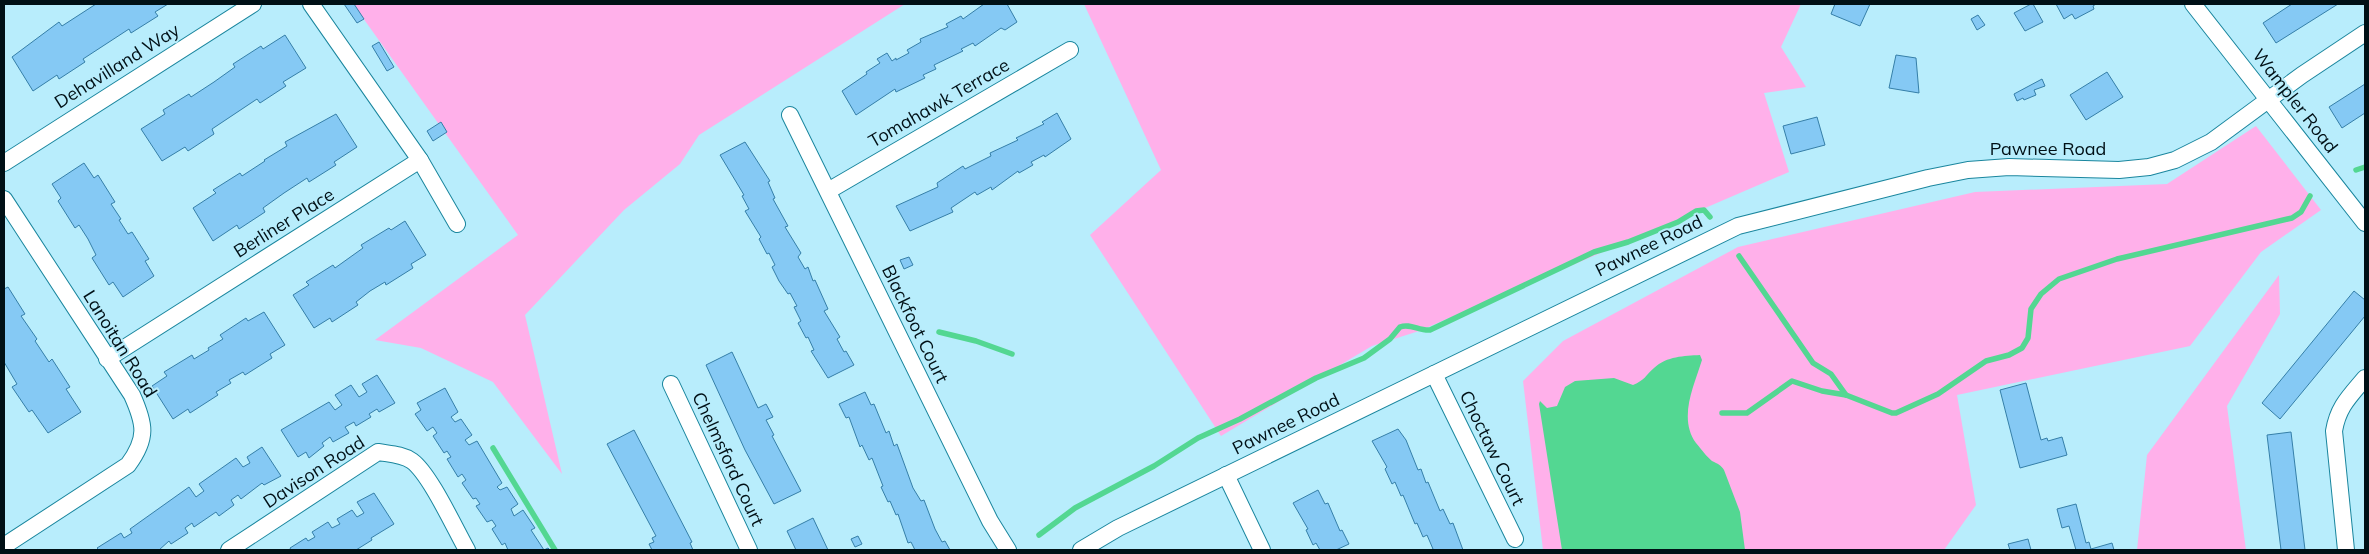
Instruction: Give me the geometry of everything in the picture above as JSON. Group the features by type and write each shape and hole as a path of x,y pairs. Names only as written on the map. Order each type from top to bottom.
{"street":[{"name":"Dehavilland Way","path":"4,163 253,4"},
{"path":"311,4 420,160 457,224"},
{"name":"Wampler Road","path":"2193,4 2365,223"},
{"name":"Pawnee Road","path":"1081,550 1118,528 1738,226 1900,185 1968,170 2009,167 2119,170 2162,164 2192,153 2211,142 2365,33"},
{"name":"Tomahawk Terrace","path":"828,191 1070,50"},
{"name":"Blackfoot Court","path":"790,114 990,521 1008,550"},
{"name":"Berliner Place","path":"107,359 420,160"},
{"name":"Lanoitan Road","path":"4,199 132,395 139,412 143,438 139,450 128,464 4,546"},
{"name":"Choctaw Court","path":"1434,374 1515,539"},
{"path":"2346,550 2334,432 2336,416 2342,404 2365,378"},
{"name":"Chelmsford Court","path":"671,384 749,550"},
{"name":"Davison Road","path":"229,550 378,452 398,455 412,462 427,479 467,550"},
{"path":"1226,476 1262,550"}],"shaded area":[{"path":"353,4 905,4 699,135 680,164 624,210 525,315 562,474 493,382 421,348 375,340 518,235"},
{"path":"1084,4 1801,4 1781,47 1806,87 1764,93 1789,172 1419,331 1372,346 1221,436 1090,235 1161,170"},
{"path":"2256,126 2321,210 2261,252 2190,346 1957,395 1976,505 1944,550 1543,550 1523,381 1563,341 1738,247 1975,192 2167,184"},
{"path":"2279,275 2280,314 2227,406 2246,550 2137,550 2147,455"},
{"path":"1700,355 1702,360 1689,402 1688,423 1696,443 1712,461 1724,470 1740,512 1745,550 1562,550 1540,401 1547,408 1557,406 1565,387 1575,381 1614,378 1633,385 1643,380 1654,368 1664,361 1676,357"}],"building":[{"path":"96,4 168,4 155,12 158,16 131,33 129,29 83,59 85,62 59,79 57,75 33,91 12,57 59,22 62,26"},
{"path":"344,4 354,4 364,19 357,23"},
{"path":"984,4 1007,4 1017,22 1005,30 1001,28 975,46 973,43 961,49 963,51 934,65 936,69 923,75 925,78 896,92 895,89 856,115 842,91 880,63 877,59 887,53 892,61 896,58 896,60 909,53 907,50 921,42 920,39 948,27 946,24 961,16 963,19"},
{"path":"1835,4 1870,4 1860,26 1831,14"},
{"path":"2033,4 2043,22 2025,31 2014,13"},
{"path":"2056,4 2096,4 2093,6 2094,9 2075,19 2072,14 2064,19"},
{"path":"2292,4 2338,4 2276,43 2263,23"},
{"path":"1978,15 1985,25 1977,30 1971,19"},
{"path":"285,35 306,68 283,82 286,86 260,103 257,99 212,129 214,134 188,151 185,147 162,161 141,129 165,114 163,110 189,94 191,97 214,82 235,67 233,64 261,46 263,49"},
{"path":"379,42 394,67 387,71 372,46"},
{"path":"1896,55 1916,58 1919,93 1889,88"},
{"path":"2107,72 2123,97 2086,120 2070,95"},
{"path":"2042,79 2045,86 2034,90 2036,95 2017,101 2014,94"},
{"path":"2365,84 2365,113 2342,128 2329,107"},
{"path":"1057,113 1071,139 1045,157 1044,155 1031,162 1033,165 1019,173 1018,171 992,190 991,187 977,195 975,192 951,208 953,212 910,231 896,206 938,187 937,183 963,166 965,169 991,156 990,153 1018,140 1016,138 1044,124 1042,122"},
{"path":"336,114 357,147 334,162 336,165 309,182 307,178 284,193 263,208 265,212 239,229 237,225 213,241 193,208 216,193 213,190 240,173 242,176 287,146 285,142"},
{"path":"1817,117 1825,145 1791,154 1783,126"},
{"path":"441,122 447,132 433,141 427,131"},
{"path":"745,142 770,181 768,182 775,198 773,199 788,226 785,227 801,253 798,257 805,269 808,267 813,281 815,280 828,309 824,311 840,337 837,339 844,352 846,351 854,365 828,378 811,351 814,350 808,337 806,338 798,323 801,321 794,307 797,306 790,293 788,294 779,281 772,267 775,265 769,253 767,254 759,239 761,237 745,211 749,209 742,196 744,195 720,155"},
{"path":"84,163 94,178 98,175 115,202 111,204 121,219 119,220 128,234 132,232 149,259 145,261 154,276 123,297 113,282 109,285 92,258 96,255 88,239 79,225 75,228 58,201 61,198 52,184"},
{"path":"405,221 426,255 411,264 413,268 386,285 385,282 370,291 356,302 358,305 332,322 330,318 314,328 293,295 309,285 306,282 333,265 335,268 363,248 361,245 389,228 391,230"},
{"path":"909,257 913,265 904,269 900,260"},
{"path":"8,287 25,314 21,316 37,339 35,341 49,362 52,359 70,387 66,389 81,412 48,433 32,410 29,412 12,387 17,384 4,362 4,289"},
{"path":"2354,291 2365,300 2365,316 2280,419 2262,403"},
{"path":"264,312 285,345 270,354 272,358 245,375 243,372 229,380 231,383 216,392 218,395 190,413 188,409 173,419 152,386 167,376 164,372 192,355 194,359 209,350 208,348 223,339 220,335 246,318 248,321"},
{"path":"732,352 758,408 766,404 773,417 766,420 774,435 772,436 801,491 774,504 745,450 706,365"},
{"path":"377,375 395,403 379,412 377,409 369,414 371,417 356,426 354,422 345,427 349,433 333,442 330,437 322,443 324,446 309,458 306,452 298,457 281,430 329,402 335,410 342,405 335,395 351,385 359,397 367,392 362,384"},
{"path":"2026,383 2041,440 2047,438 2048,441 2062,437 2067,455 2020,468 2000,390"},
{"path":"445,388 458,412 451,417 455,422 461,419 472,435 465,440 469,445 477,441 502,483 497,487 500,490 507,487 518,504 511,509 514,516 523,510 535,528 531,530 544,550 508,550 505,543 502,545 492,529 496,526 492,520 487,522 476,506 480,504 476,498 473,499 462,483 466,480 462,474 458,477 447,459 451,457 447,451 444,453 433,436 437,433 433,427 427,431 415,414 421,410 417,403"},
{"path":"865,392 871,405 874,404 886,433 889,431 894,446 897,444 913,488 921,501 924,500 935,529 942,542 945,541 950,550 915,550 911,542 908,543 898,514 896,515 881,487 883,486 872,458 869,460 862,445 860,447 849,417 846,418 839,404"},
{"path":"1398,429 1406,440 1418,470 1421,469 1426,483 1428,482 1440,511 1443,509 1450,524 1453,523 1463,550 1431,550 1433,549 1427,535 1423,537 1417,523 1415,524 1403,495 1401,496 1395,482 1392,484 1385,469 1387,467 1372,441"},
{"path":"634,430 692,542 690,543 693,550 652,550 649,544 654,542 652,538 656,536 607,444"},
{"path":"2291,432 2305,550 2281,550 2267,435"},
{"path":"262,447 281,476 264,485 262,483 241,499 238,495 231,500 234,505 219,516 216,512 194,527 192,523 185,528 188,533 171,544 169,541 159,550 99,550 97,548 121,533 124,538 132,533 130,529 189,487 196,497 204,491 199,484 236,458 243,467 250,463 247,457"},
{"path":"1318,490 1325,504 1328,503 1340,531 1342,530 1349,544 1336,550 1320,550 1316,543 1313,545 1306,530 1308,529 1293,503"},
{"path":"374,493 394,524 371,538 372,540 356,550 291,550 290,548 306,538 308,541 315,537 312,532 328,522 332,528 340,524 337,519 352,510 357,517 364,513 357,502"},
{"path":"2076,504 2086,543 2089,542 2091,549 2112,543 2114,550 2076,550 2069,526 2062,528 2057,509"},
{"path":"813,518 828,550 796,550 787,531"},
{"path":"858,536 862,544 855,547 851,539"},
{"path":"2028,539 2031,550 2010,550 2008,544"}],"waterway":[{"path":"2356,170 2365,167"},
{"path":"1722,413 1747,413 1792,381 1822,391 1846,395 1896,413 1938,394 1986,361 2009,355 2022,348 2028,338 2031,309 2041,294 2059,279 2117,259 2292,218 2301,212 2310,196"},
{"path":"1039,535 1075,508 1154,466 1198,438 1240,419 1316,378 1364,358 1390,339 1400,327 1407,326 1430,330 1594,252 1628,242 1678,222 1696,211 1704,210 1710,217"},
{"path":"1739,256 1813,363 1831,374 1846,395"},
{"path":"939,332 976,341 1012,354"},
{"path":"493,448 555,550"}]}
